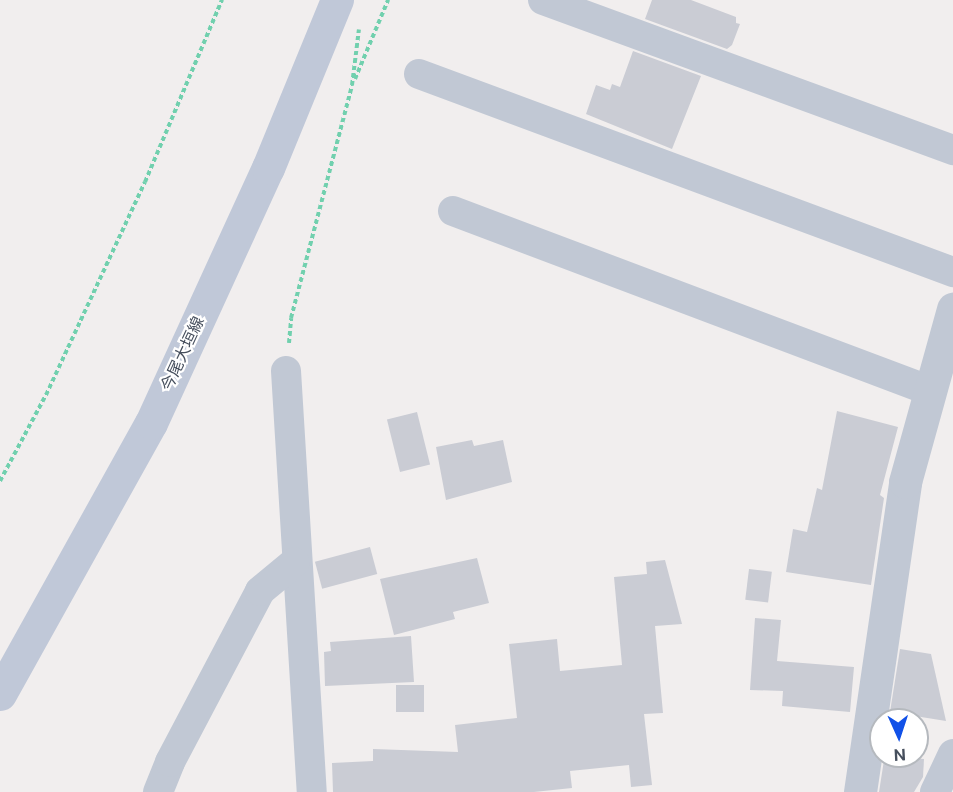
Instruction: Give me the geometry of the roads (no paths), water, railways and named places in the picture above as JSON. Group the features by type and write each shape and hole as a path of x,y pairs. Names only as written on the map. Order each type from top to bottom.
{"main road":[{"name":"今尾大垣線","path":"0,694 151,423 268,168 350,9"}],"street":[{"path":"543,0 953,150"},
{"path":"419,74 953,272"},
{"path":"453,212 928,390"},
{"path":"860,792 905,482 928,390 953,309"},
{"path":"286,371 295,562 312,792"},
{"path":"158,792 170,762 260,591 295,562"},
{"path":"935,792 953,754"}]}
